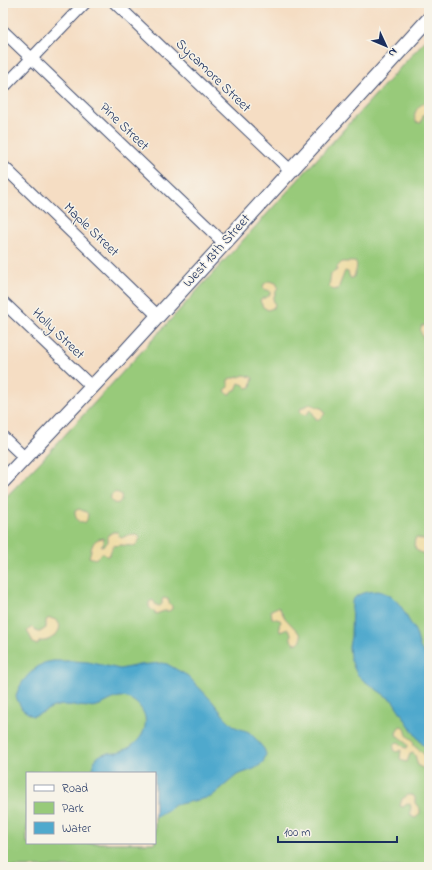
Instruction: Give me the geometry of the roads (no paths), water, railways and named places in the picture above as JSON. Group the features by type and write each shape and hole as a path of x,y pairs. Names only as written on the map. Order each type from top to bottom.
{"main road":[{"name":"West 13th Street","path":"3,481 158,316 429,19"}],"street":[{"path":"3,88 85,3"},
{"name":"Sycamore Street","path":"115,3 290,170"},
{"name":"Pine Street","path":"3,31 224,243"},
{"name":"Maple Street","path":"3,166 158,316"},
{"name":"Holly Street","path":"3,302 92,387"},
{"path":"3,437 25,458"}],"water":[{"path":"377,591 388,594 400,605 415,631 421,650 429,657 429,750 422,744 393,701 363,680 357,674 350,657 349,647 351,636 352,601 360,594"},
{"path":"53,661 88,662 120,669 139,665 167,664 188,676 235,727 249,732 255,738 266,754 263,763 254,769 237,775 211,797 175,805 156,817 156,772 94,772 93,769 95,760 102,754 117,752 136,743 142,734 145,723 145,717 142,710 132,700 120,697 92,707 67,705 57,706 32,716 22,709 16,697 17,692 30,673 45,663"}]}
